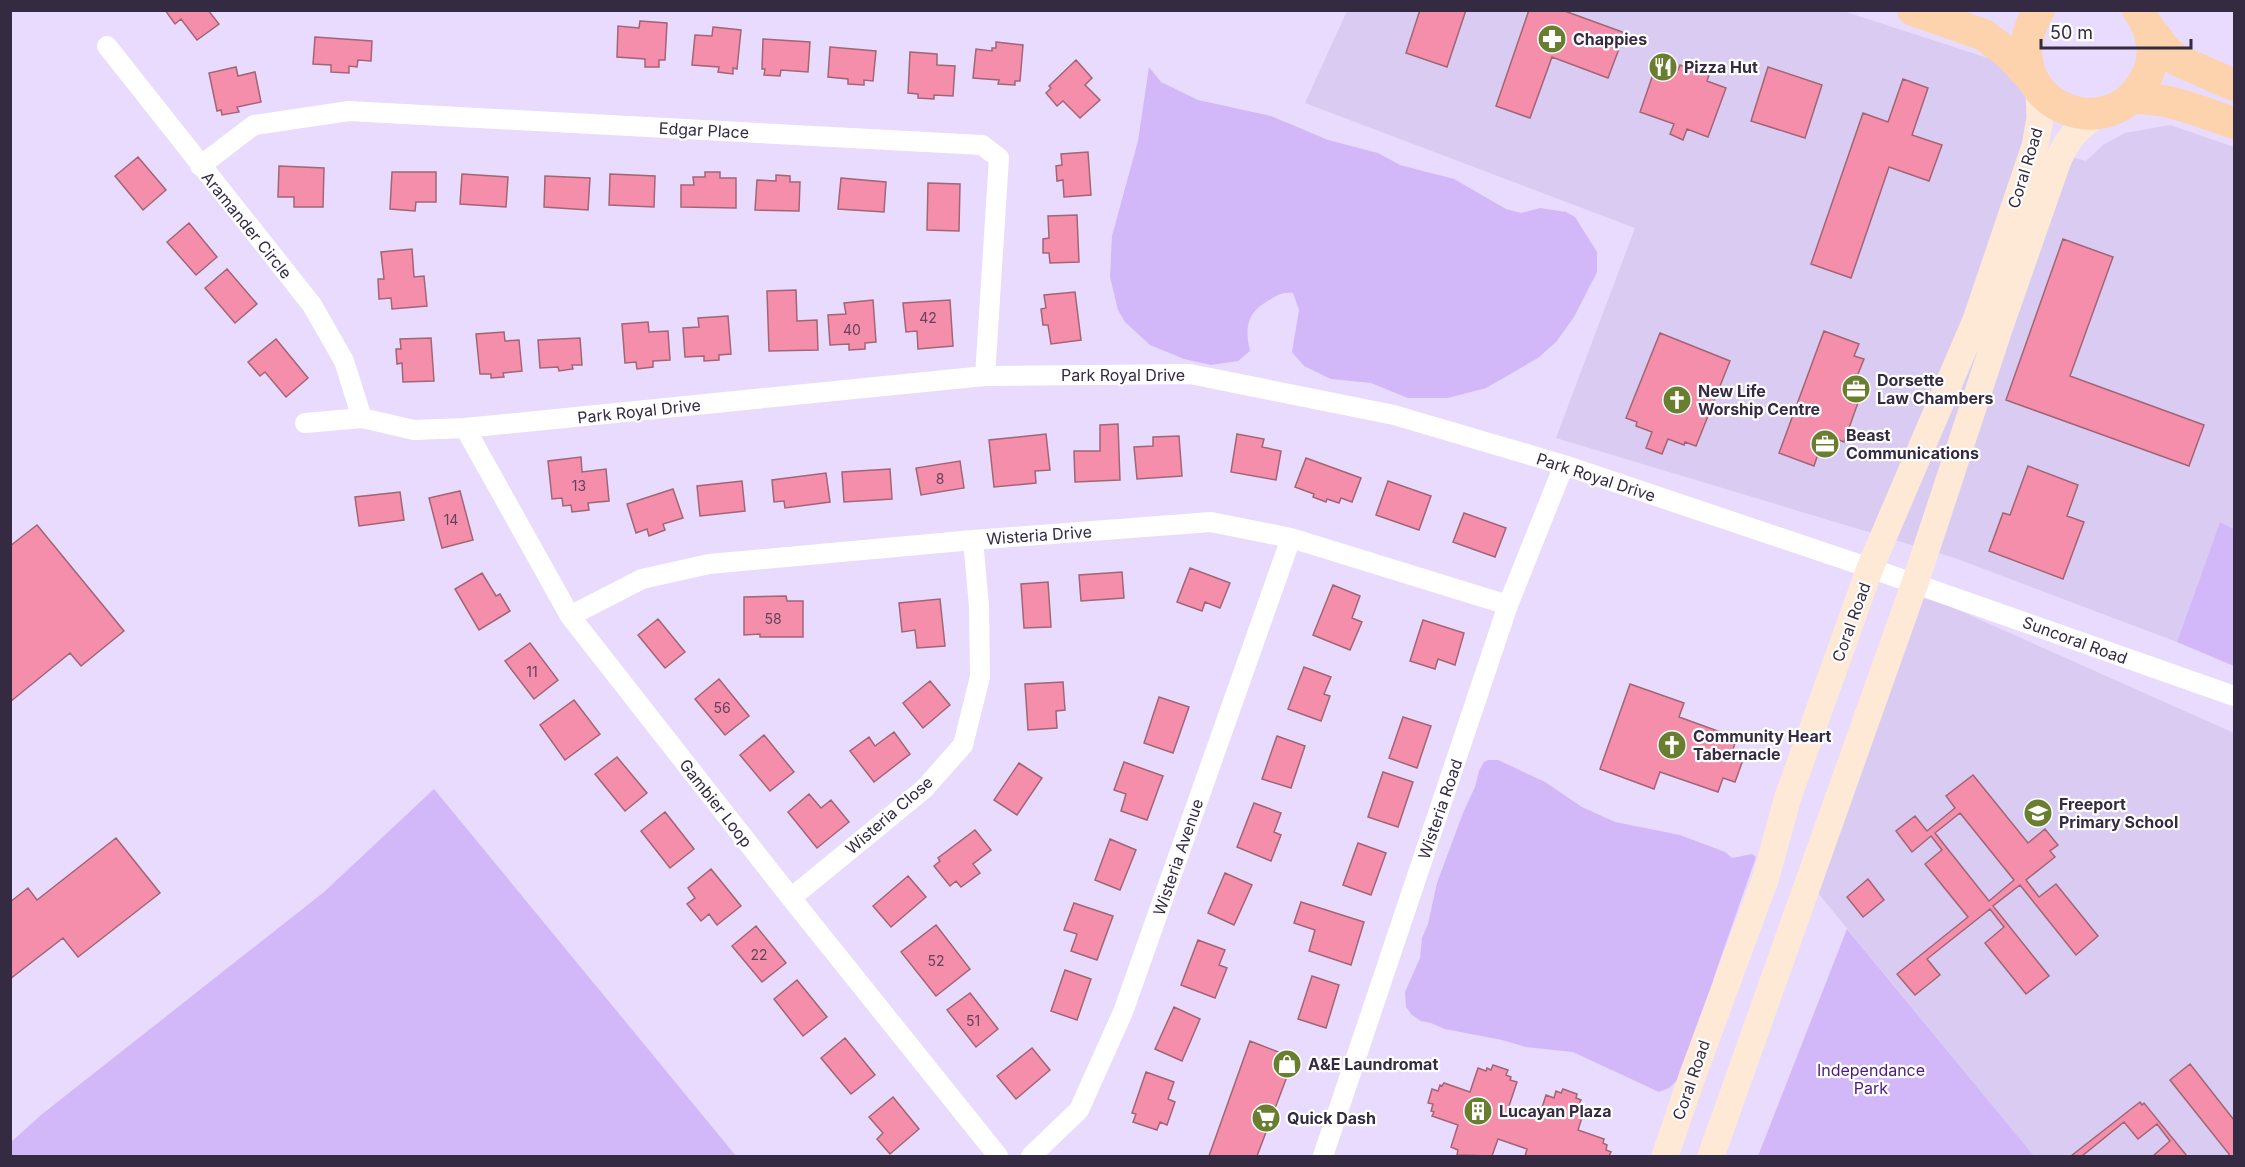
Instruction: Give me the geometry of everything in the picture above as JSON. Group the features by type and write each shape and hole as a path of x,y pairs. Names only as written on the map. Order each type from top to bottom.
{"main road":[{"path":"1913,10 1984,35 2009,54 2052,102 2067,110 2083,114 2100,113 2117,108 2132,98 2144,83 2151,65 2152,46 2143,19"},
{"path":"2036,85 2026,61 2026,43 2031,25 2039,10"},
{"path":"2143,19 2164,48 2177,60 2235,85"},
{"name":"Coral Road","path":"1665,1156 1766,877 1788,797 1870,568 1976,320 2035,146 2040,118 2036,85"},
{"path":"2132,98 2150,97 2171,101 2235,123"},
{"name":"Coral Road","path":"1711,1156 1915,583 2057,163 2076,131 2100,113"},
{"path":"1766,877 1806,891"},
{"path":"1692,1077 1734,1090"}],"street":[{"name":"Aramander Circle","path":"108,46 200,166 312,305 344,361 362,418"},
{"name":"Edgar Place","path":"200,166 254,124 349,111 982,145 999,158 985,376"},
{"name":"Park Royal Drive","path":"305,423 362,418 414,430 465,428 985,376 1190,374 1394,415 1564,465 1915,583"},
{"name":"Gambier Loop","path":"465,428 570,616 791,898 998,1156"},
{"name":"Wisteria Road","path":"1323,1156 1508,606 1564,465"},
{"name":"Wisteria Drive","path":"570,616 642,579 709,564 973,540 1211,522 1291,538 1508,606"},
{"name":"Wisteria Avenue","path":"1031,1156 1079,1110 1123,1012 1291,538"},
{"name":"Wisteria Close","path":"791,898 924,789 963,745 980,677 979,606 973,540"},
{"name":"Suncoral Road","path":"1915,583 2235,696"}],"shaded area":[{"path":"1840,10 2003,63 2025,96 2029,115 2025,144 2086,161 2103,145 2125,133 2170,125 2234,147 2234,529 2220,522 2177,642 1955,558 1556,438 1635,228 1305,103 1347,11"},
{"name":"Freeport Primary School","path":"1911,589 2234,733 2234,1156 2034,1156 1818,893"}],"green space":[{"path":"1149,67 1161,82 1198,100 1271,116 1328,140 1378,153 1400,165 1454,179 1506,209 1521,213 1540,208 1566,212 1575,217 1597,252 1597,272 1574,317 1556,342 1538,358 1486,388 1448,398 1408,398 1371,383 1331,379 1304,366 1292,352 1299,310 1293,293 1276,296 1257,309 1248,327 1250,351 1238,361 1211,365 1184,359 1150,345 1125,322 1118,310 1110,277 1112,236 1138,141"},
{"path":"2220,522 2234,529 2234,666 2177,642"},
{"path":"1498,760 1545,782 1582,807 1615,822 1680,835 1725,852 1732,858 1752,854 1756,857 1714,977 1698,1047 1684,1074 1669,1088 1659,1092 1573,1052 1526,1047 1445,1029 1421,1021 1406,1007 1405,992 1420,958 1422,938 1428,924 1437,883 1475,787 1479,771 1484,762"},
{"path":"434,789 736,1156 11,1156 11,1142 41,1115 324,892"},
{"name":"Independance Park","path":"1847,929 2034,1156 1758,1156"}],"building":[{"path":"165,10 208,10 219,24 197,40 181,19 175,24"},
{"path":"1420,10 1466,10 1447,67 1406,53"},
{"path":"1529,10 1562,10 1625,33 1608,78 1552,57 1530,118 1496,106"},
{"path":"640,21 667,23 665,60 659,60 659,67 645,67 645,59 617,57 618,26 639,28"},
{"path":"713,27 741,30 737,69 733,68 733,74 718,72 719,67 692,65 695,35 712,36"},
{"path":"315,37 372,41 371,61 358,60 357,67 349,66 349,73 331,72 331,65 313,64"},
{"path":"763,39 810,42 808,72 781,70 780,76 764,75 765,69 762,69"},
{"path":"996,42 1023,45 1020,81 1015,81 1015,85 998,84 999,80 973,78 976,49 992,51 992,48 996,48"},
{"path":"830,47 876,51 873,81 864,80 864,85 848,84 848,79 828,77"},
{"path":"910,52 937,54 937,65 955,66 953,96 934,95 934,99 918,98 918,94 908,93"},
{"path":"1076,60 1092,78 1085,85 1100,100 1080,118 1063,101 1057,106 1046,93 1051,88 1049,86"},
{"path":"1657,63 1678,70 1680,65 1709,75 1707,81 1726,88 1708,137 1687,129 1683,140 1670,134 1674,124 1640,112"},
{"path":"236,67 238,76 255,72 261,102 237,107 239,112 222,115 221,110 217,111 209,73"},
{"path":"1768,67 1822,85 1805,138 1751,121"},
{"path":"1903,79 1928,88 1912,135 1942,145 1929,181 1889,167 1851,278 1811,264 1863,113 1888,122"},
{"path":"1088,152 1091,195 1064,197 1063,180 1057,181 1056,166 1062,165 1061,154"},
{"path":"138,157 166,190 143,210 115,176"},
{"path":"279,166 324,168 323,207 294,207 294,197 278,197"},
{"path":"392,172 436,172 436,202 416,202 415,211 390,209"},
{"path":"705,172 720,172 720,178 736,178 736,208 681,207 681,185 694,185 693,177 705,177"},
{"path":"462,174 508,177 506,207 460,204"},
{"path":"610,174 655,176 654,207 609,205"},
{"path":"776,175 790,176 790,182 800,182 799,211 755,210 757,180 776,181"},
{"path":"545,176 590,178 588,210 544,207"},
{"path":"841,178 886,182 884,212 838,209"},
{"path":"928,183 960,184 959,231 927,230"},
{"path":"1077,215 1079,262 1050,263 1049,253 1043,253 1043,239 1049,238 1048,216"},
{"path":"189,223 217,257 196,275 167,242"},
{"path":"2063,239 2113,257 2070,376 2204,425 2189,466 2006,400"},
{"path":"412,249 414,277 424,276 427,306 392,309 391,298 379,299 378,279 384,279 381,252"},
{"path":"227,269 257,304 235,323 205,288"},
{"path":"796,290 797,321 817,320 818,350 769,351 767,291"},
{"path":"1075,292 1081,340 1051,344 1048,325 1043,325 1041,309 1046,308 1044,295"},
{"path":"873,300 876,342 865,343 865,349 849,350 849,344 830,345 828,315 846,314 844,303"},
{"path":"950,300 953,346 918,349 917,331 906,332 903,303"},
{"path":"728,316 731,354 719,355 719,360 704,361 704,356 685,357 683,328 699,327 698,318"},
{"path":"648,322 649,332 668,331 670,360 653,361 653,367 637,369 636,362 625,363 622,324"},
{"path":"1824,331 1859,344 1854,356 1864,359 1856,379 1865,383 1844,442 1834,438 1828,455 1819,451 1814,466 1779,453"},
{"path":"504,332 505,341 519,340 522,371 503,373 504,377 491,378 491,374 480,374 476,334"},
{"path":"1660,333 1730,361 1696,446 1685,442 1684,445 1668,439 1662,454 1646,448 1652,432 1636,426 1637,422 1626,418"},
{"path":"431,338 434,381 403,382 402,363 397,364 396,349 401,349 400,339"},
{"path":"580,338 582,365 572,365 573,369 559,371 558,367 540,368 538,340"},
{"path":"276,339 308,378 286,397 265,372 260,376 248,362"},
{"path":"1118,424 1120,480 1075,482 1074,451 1100,451 1100,425"},
{"path":"1046,434 1050,470 1035,471 1036,483 994,487 989,440"},
{"path":"1237,434 1264,439 1262,447 1281,451 1276,480 1231,472"},
{"path":"1179,436 1182,476 1137,479 1134,447 1153,446 1153,437"},
{"path":"581,457 582,472 606,469 609,501 588,503 589,510 572,512 571,505 563,506 562,498 552,499 548,461"},
{"path":"1306,458 1361,478 1352,502 1341,498 1339,503 1327,499 1326,502 1313,497 1314,494 1295,487"},
{"path":"960,461 964,488 921,495 916,468"},
{"path":"2028,466 2078,485 2067,516 2084,522 2063,579 1989,551 2003,513 2010,515"},
{"path":"890,469 892,499 844,502 842,472"},
{"path":"826,473 830,502 785,508 784,501 774,502 772,480"},
{"path":"742,481 745,511 700,516 697,486"},
{"path":"1388,481 1431,496 1419,530 1376,515"},
{"path":"673,489 683,518 663,524 665,530 649,536 647,529 636,533 627,504"},
{"path":"460,491 473,540 442,548 429,498"},
{"path":"400,492 404,520 359,526 355,497"},
{"path":"1464,513 1506,528 1495,557 1453,542"},
{"path":"37,525 124,631 81,666 70,653 10,702 10,546"},
{"path":"1190,568 1230,583 1220,608 1205,602 1202,611 1177,602"},
{"path":"1122,572 1124,598 1081,601 1079,575"},
{"path":"482,573 496,596 500,594 510,611 479,630 455,589"},
{"path":"1048,582 1051,627 1024,628 1021,584"},
{"path":"1333,585 1360,596 1352,618 1362,622 1350,650 1313,635"},
{"path":"786,596 787,601 803,601 803,637 744,635 744,597"},
{"path":"940,599 945,646 917,648 915,630 902,632 899,603"},
{"path":"658,619 685,652 665,668 638,635"},
{"path":"1423,620 1464,633 1455,665 1438,659 1435,669 1410,661"},
{"path":"530,643 558,680 534,699 505,661"},
{"path":"1304,667 1331,677 1324,694 1330,696 1321,721 1288,709"},
{"path":"719,679 749,716 725,735 695,699"},
{"path":"930,681 950,705 923,728 903,703"},
{"path":"1063,682 1065,710 1056,711 1057,728 1028,730 1025,684"},
{"name":"Community Heart Tabernacle","path":"1630,684 1684,703 1679,717 1737,738 1732,752 1744,757 1735,782 1723,778 1718,792 1660,772 1654,789 1600,769"},
{"path":"1159,697 1189,707 1173,753 1144,743"},
{"path":"574,700 600,734 565,760 540,725"},
{"path":"1403,717 1431,726 1417,768 1389,758"},
{"path":"894,732 910,754 874,782 850,751 869,737 875,746"},
{"path":"764,735 794,772 770,791 740,755"},
{"path":"1277,736 1305,746 1291,788 1262,779"},
{"path":"617,757 647,793 625,811 595,774"},
{"path":"1124,762 1163,776 1147,820 1121,811 1126,794 1114,790"},
{"path":"1019,763 1042,778 1017,815 994,800"},
{"path":"1383,772 1413,782 1398,827 1368,817"},
{"path":"1973,775 2028,843 2045,829 2058,845 2050,851 2055,857 2026,880 2039,897 2056,884 2098,936 2076,955 2020,885 1993,906 2049,976 2026,994 1985,943 2004,927 1990,909 1927,959 1940,975 1915,995 1897,974 1968,917 1925,864 1942,850 1931,836 1912,852 1896,831 1915,816 1927,831 1955,808 1946,796","holes":["1960,813 2014,880 1989,901 1935,833"]},
{"path":"809,794 821,808 831,800 849,822 817,848 788,812"},
{"path":"1254,803 1281,813 1274,832 1281,835 1271,861 1237,847"},
{"path":"665,812 694,849 670,868 641,831"},
{"path":"975,830 991,850 973,864 980,873 961,887 956,881 950,886 934,866 940,861 938,858"},
{"path":"116,838 160,893 78,957 63,938 10,979 10,902 28,888 37,900"},
{"path":"1110,839 1136,850 1120,890 1095,880"},
{"path":"1358,843 1386,853 1371,895 1343,885"},
{"path":"711,869 741,906 717,925 709,914 701,921 687,904 695,898 688,888"},
{"path":"1225,873 1252,885 1234,925 1208,913"},
{"path":"908,876 926,897 891,927 873,906"},
{"path":"1868,879 1884,900 1863,917 1847,897"},
{"path":"1301,902 1364,922 1351,965 1309,951 1315,930 1294,923"},
{"path":"1074,903 1113,916 1097,960 1071,951 1077,934 1064,930"},
{"path":"936,925 970,969 936,996 901,952"},
{"path":"756,926 786,963 762,982 732,946"},
{"path":"1198,940 1225,950 1219,965 1227,968 1215,998 1181,985"},
{"path":"1065,970 1091,979 1077,1020 1051,1011"},
{"path":"1312,976 1339,985 1326,1028 1298,1019"},
{"path":"797,980 827,1017 803,1036 774,999"},
{"path":"970,993 998,1029 976,1047 947,1010"},
{"path":"1174,1007 1200,1019 1182,1061 1155,1049"},
{"path":"845,1038 875,1075 851,1094 821,1058"},
{"path":"1250,1041 1294,1058 1257,1156 1209,1156"},
{"path":"1032,1048 1050,1070 1016,1099 997,1076"},
{"path":"2190,1064 2234,1120 2234,1156 2228,1156 2229,1154 2170,1080"},
{"name":"Lucayan Plaza","path":"1493,1065 1508,1070 1506,1075 1511,1077 1510,1080 1517,1082 1509,1106 1539,1117 1546,1095 1554,1098 1556,1091 1561,1093 1563,1089 1577,1094 1576,1098 1581,1100 1578,1106 1585,1108 1578,1130 1604,1139 1603,1143 1607,1145 1606,1150 1611,1152 1609,1156 1525,1156 1527,1149 1498,1139 1492,1156 1457,1155 1458,1150 1451,1147 1458,1125 1432,1116 1433,1104 1428,1103 1432,1089 1438,1091 1440,1085 1444,1083 1470,1092 1478,1068 1491,1070"},
{"path":"1146,1072 1174,1082 1168,1099 1175,1102 1167,1125 1160,1122 1157,1130 1133,1122 1136,1114 1132,1113"},
{"path":"893,1097 919,1129 890,1154 877,1139 883,1133 869,1117"},
{"path":"2140,1102 2142,1105 2144,1103 2187,1156 2153,1156 2170,1141 2157,1124 2138,1139 2124,1122 2082,1156 2071,1156"}],"place":[{"name":"Chappies","path":"1552,39"},
{"name":"Pizza Hut","path":"1663,67"},
{"name":"Dorsette Law Chambers","path":"1856,389"},
{"name":"New Life Worship Centre","path":"1677,400"},
{"name":"Beast Communications","path":"1825,444"},
{"name":"Community Heart Tabernacle","path":"1672,745"},
{"name":"Freeport Primary School","path":"2038,813"},
{"name":"A&E Laundromat","path":"1287,1064"},
{"name":"Lucayan Plaza","path":"1478,1111"},
{"name":"Quick Dash","path":"1266,1118"}]}
